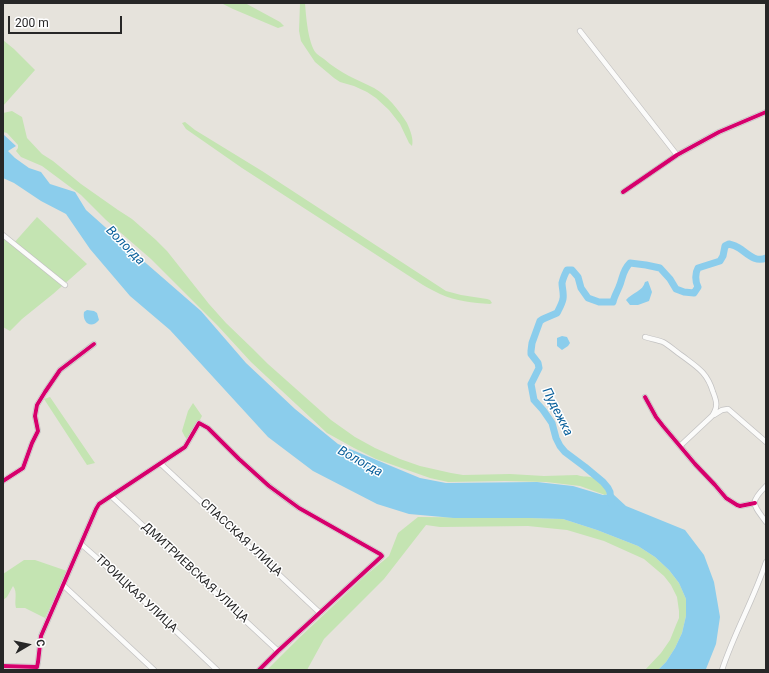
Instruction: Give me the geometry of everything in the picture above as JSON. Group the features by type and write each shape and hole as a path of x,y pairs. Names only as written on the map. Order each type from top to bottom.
{"street":[{"path":"580,31 677,155"},
{"path":"623,192 677,155 719,132 766,112"},
{"path":"3,235 65,285"},
{"path":"645,337 663,342 706,376 712,388 716,403 716,410 712,416"},
{"path":"3,481 23,468 38,431 35,416 37,405 45,392 60,370 94,344"},
{"path":"645,397 656,417 663,426 726,498 740,506 754,503"},
{"path":"680,446 712,416 722,410 728,409 766,442"},
{"path":"3,666 37,667 41,636 99,504 185,447 199,423 208,428 269,486 299,508 382,556 259,670"},
{"name":"СПАССКАЯ УЛИЦА","path":"161,464 320,613"},
{"path":"766,486 755,498 754,503 756,509 766,522"},
{"name":"ДМИТРИЕВСКАЯ УЛИЦА","path":"111,496 278,651"},
{"name":"ТРОИЦКАЯ УЛИЦА","path":"81,544 122,580 217,670"},
{"path":"722,670 761,579 766,562"},
{"path":"63,585 154,670"}],"green space":[{"path":"221,3 245,3 280,22 284,26 278,28"},
{"path":"300,3 305,3 309,36 313,49 316,53 339,70 374,88 388,99 407,123 412,137 412,146 400,124 389,110 376,98 354,86 340,82 315,62 301,41 299,31"},
{"path":"3,40 35,70 3,106"},
{"path":"12,111 22,117 27,138 42,154 81,184 132,219 156,240 167,251 226,323 268,364 331,420 355,437 400,459 420,466 451,473 463,475 577,475 595,479 607,489 608,493 605,495 580,486 546,482 448,482 430,478 376,459 327,433 251,362 218,326 151,259 106,220 81,195 42,166 21,157 16,151 18,145 7,133 3,132 3,113"},
{"path":"185,122 195,130 262,171 446,291 487,299 492,303 477,303 452,298 440,294 423,285 242,168 186,129 182,123"},
{"path":"37,217 87,264 10,331 3,327 3,236 13,244"},
{"path":"50,397 95,463 87,465 44,399"},
{"path":"193,403 202,416 189,441 182,431 188,411"},
{"path":"418,517 563,519 638,546 655,557 669,570 679,583 686,599 686,616 682,633 675,648 666,662 658,670 645,670 661,653 670,640 679,618 679,611 677,597 671,585 664,576 644,559 604,541 567,530 528,526 440,527 426,525 384,579 324,639 307,670 267,670 365,576 389,556 398,533"},
{"path":"24,560 35,560 67,571 45,618 25,608 16,608 15,591 13,586 7,597 3,600 3,574"}],"water":[{"name":"Вологда","path":"3,134 16,146 8,151 15,158 29,168 41,172 50,184 75,192 86,210 201,311 246,363 295,409 338,444 420,478 446,483 537,482 573,486 603,495 613,494 626,506 685,530 704,555 714,582 720,617 716,644 706,669 658,670 666,662 682,633 686,616 686,599 679,583 669,570 655,557 638,546 563,519 454,518 409,514 377,504 313,471 268,437 170,330 130,296 90,249 66,214 3,178"},
{"path":"648,281 652,292 649,301 638,305 630,305 626,300 640,290 645,282"},
{"path":"87,310 97,313 99,320 96,323 88,324 86,322 84,319 84,312"},
{"path":"562,336 567,337 570,343 562,350 557,346 557,338"}],"waterway":[{"name":"Пудежка","path":"611,503 610,492 603,482 565,452 560,446 552,423 534,400 531,384 539,368 538,363 531,354 532,343 540,321 557,313 563,301 562,283 567,270 572,270 578,277 581,288 588,298 599,302 613,302 624,272 630,263 660,268 670,279 676,289 694,293 698,287 696,282 696,272 698,268 720,261 723,256 725,246 729,244 738,247 748,255 755,258 766,258"}],"cycle path":[{"path":"623,192 677,155 719,132 766,112"},
{"path":"3,481 23,468 38,431 35,416 37,405 45,392 60,370 94,344"},
{"path":"645,397 656,417 663,426 726,498 740,506 755,503"},
{"path":"3,666 37,667 41,636 99,504 185,447 199,423 208,428 269,486 299,508 382,556 259,670"}]}
